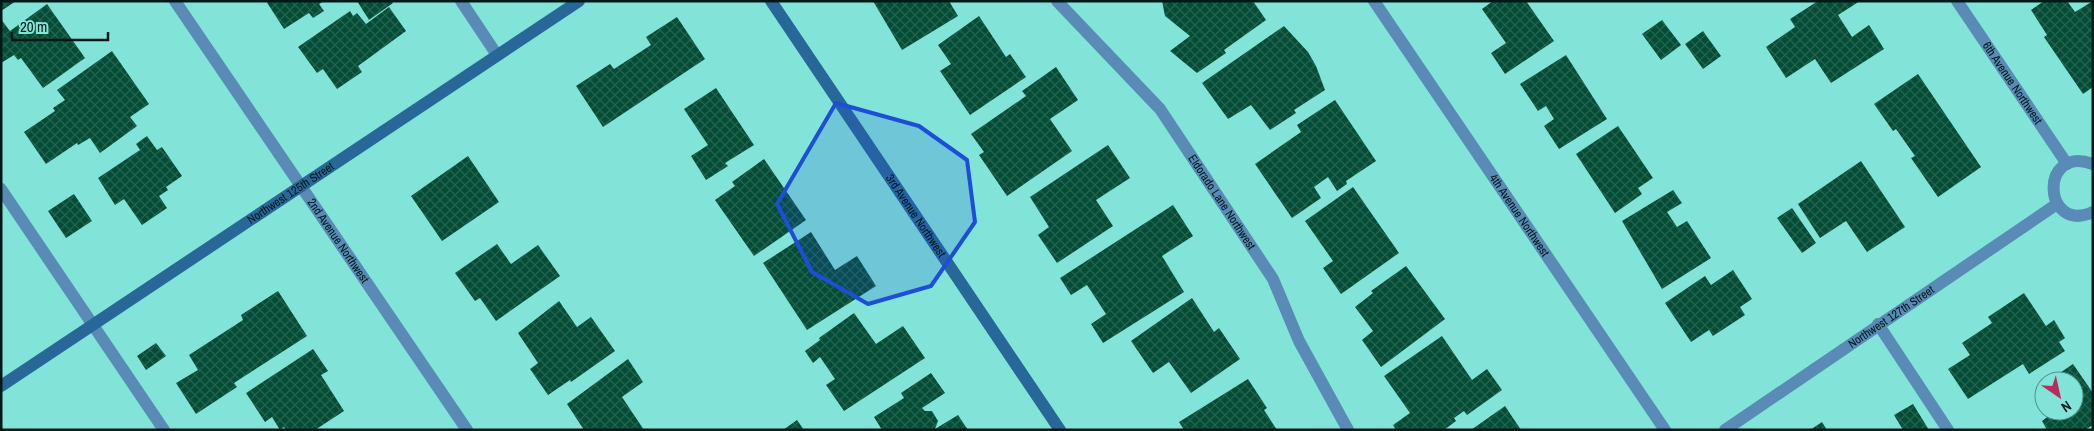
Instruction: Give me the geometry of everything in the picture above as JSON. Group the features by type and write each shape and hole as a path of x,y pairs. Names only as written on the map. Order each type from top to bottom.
{"street":[{"name":"2nd Avenue Northwest","path":"175,1 467,430"},
{"path":"461,1 497,56"},
{"name":"Northwest 125th Street","path":"1,386 578,1"},
{"name":"3rd Avenue Northwest","path":"771,1 1060,430"},
{"name":"Eldorado Lane Northwest","path":"1056,1 1160,109 1273,279 1299,341 1348,430"},
{"name":"4th Avenue Northwest","path":"1374,1 1665,430"},
{"name":"6th Avenue Northwest","path":"1957,1 2067,164"},
{"path":"2093,164 2076,161 2067,164 2054,177 2053,196 2057,204 2073,215 2082,216 2093,212"},
{"path":"1,188 164,430"},
{"name":"Northwest 127th Street","path":"1725,430 1878,324 2057,204"},
{"path":"1878,324 1948,430"}],"highlighted area":[{"path":"836,103 919,126 967,160 975,222 931,286 868,304 812,272 777,204"}],"building":[{"path":"1,1 16,1 1,11"},
{"path":"266,1 324,1 319,4 324,11 313,18 309,13 284,29"},
{"path":"357,1 392,1 393,3 369,20"},
{"path":"873,1 949,1 958,16 902,50"},
{"path":"1162,1 1253,1 1266,20 1224,50 1226,53 1197,73 1170,51 1190,36 1165,16"},
{"path":"1493,1 1526,1 1554,41 1505,74 1491,53 1506,43 1482,9"},
{"path":"1818,1 1860,1 1838,15 1852,37 1869,25 1884,49 1831,83 1815,59 1786,78 1766,47 1795,27 1790,19"},
{"path":"2044,1 2067,1 2075,12 2093,1 2093,87 2083,94 2044,37 2047,35 2031,10"},
{"path":"47,4 85,58 43,88 21,58 18,60 14,55 1,63 1,19 10,31"},
{"path":"389,7 406,31 358,66 362,72 337,89 323,69 317,73 298,47 350,11 353,16 357,13 366,24"},
{"path":"979,16 1006,57 1010,54 1026,77 970,115 940,71 951,64 938,45"},
{"path":"677,17 705,59 603,127 576,86 610,64 614,69 651,45 646,37"},
{"path":"1662,20 1681,45 1661,60 1642,34"},
{"path":"1284,26 1308,52 1316,66 1325,90 1294,110 1296,113 1270,130 1251,105 1228,119 1202,83"},
{"path":"1703,31 1721,56 1703,69 1685,44"},
{"path":"112,51 149,104 130,117 137,126 100,153 90,138 78,145 77,143 46,164 24,132 55,111 53,108 65,100 57,90"},
{"path":"1566,55 1607,119 1559,149 1544,126 1554,119 1546,106 1538,111 1520,84"},
{"path":"1056,67 1078,100 1050,119 1072,151 1007,196 979,155 984,152 971,134 1026,96 1022,91"},
{"path":"1918,74 1981,167 1938,197 1911,158 1915,156 1896,129 1893,131 1874,104"},
{"path":"716,88 754,145 725,163 728,166 706,180 691,156 708,145 684,109"},
{"path":"1335,100 1376,161 1346,181 1347,184 1337,191 1328,177 1314,187 1321,198 1292,218 1255,164 1301,132 1297,125"},
{"path":"1618,126 1653,178 1638,188 1642,194 1615,213 1576,154"},
{"path":"147,136 157,150 162,147 182,176 166,187 168,190 159,196 167,208 142,225 124,199 115,205 98,178 140,150 136,144"},
{"path":"1108,145 1130,178 1096,200 1113,226 1057,263 1038,235 1049,227 1030,197"},
{"path":"468,156 499,202 442,241 411,196"},
{"path":"764,159 806,220 754,256 715,200 735,186 732,182"},
{"path":"1861,161 1905,227 1867,252 1846,221 1820,238 1798,204"},
{"path":"1353,187 1399,253 1341,294 1323,268 1333,261 1305,221"},
{"path":"1673,190 1682,203 1667,212 1677,227 1687,221 1711,258 1662,289 1622,221"},
{"path":"74,194 92,221 66,238 48,211"},
{"path":"1173,205 1193,236 1162,256 1184,292 1103,343 1091,324 1106,314 1087,285 1071,295 1060,278"},
{"path":"1792,208 1816,243 1802,253 1777,218"},
{"path":"811,232 835,270 857,256 876,286 807,330 763,263"},
{"path":"497,244 511,264 538,245 560,276 496,321 480,298 475,301 455,273"},
{"path":"1406,266 1445,319 1381,367 1362,340 1373,331 1355,307 1373,293 1371,291"},
{"path":"1733,270 1752,299 1740,307 1745,315 1713,336 1709,330 1691,342 1665,303 1705,276 1711,285"},
{"path":"278,291 307,336 234,383 237,387 196,414 176,383 198,370 189,355 243,320 241,315"},
{"path":"2024,293 2046,326 2054,320 2065,338 2059,342 2065,351 2029,374 2023,364 1968,399 1948,369 1970,355 1962,343 1992,323 1988,317"},
{"path":"1192,298 1214,332 1219,328 1240,359 1191,393 1169,362 1153,373 1131,341"},
{"path":"559,301 577,327 591,317 615,351 571,382 570,380 548,395 530,369 538,363 518,333"},
{"path":"854,313 876,344 903,326 925,358 844,411 826,385 835,379 820,357 813,363 805,351 820,340 819,338"},
{"path":"1442,336 1472,380 1487,369 1502,390 1467,415 1464,411 1454,418 1456,421 1444,430 1396,430 1393,425 1410,413 1384,376"},
{"path":"156,343 166,356 146,370 137,356"},
{"path":"313,349 328,371 321,375 344,411 315,430 286,430 284,427 280,430 272,417 265,422 246,393"},
{"path":"628,359 643,382 622,397 644,430 584,430 567,404"},
{"path":"2073,364 2078,371 2063,371"},
{"path":"931,373 945,393 922,408 925,411 932,411 938,421 935,429 958,415 968,430 882,430 874,417 904,398 901,393"},
{"path":"1248,379 1267,408 1264,410 1277,430 1184,430 1179,422"},
{"path":"2084,380 2093,393 2093,425 2085,430 2047,430 2042,421 2084,421"},
{"path":"1913,404 1929,430 1903,430 1894,415"},
{"path":"1505,406 1521,430 1471,430"},
{"path":"797,420 804,430 783,430"},
{"path":"1822,422 1827,430 1810,430"}]}
